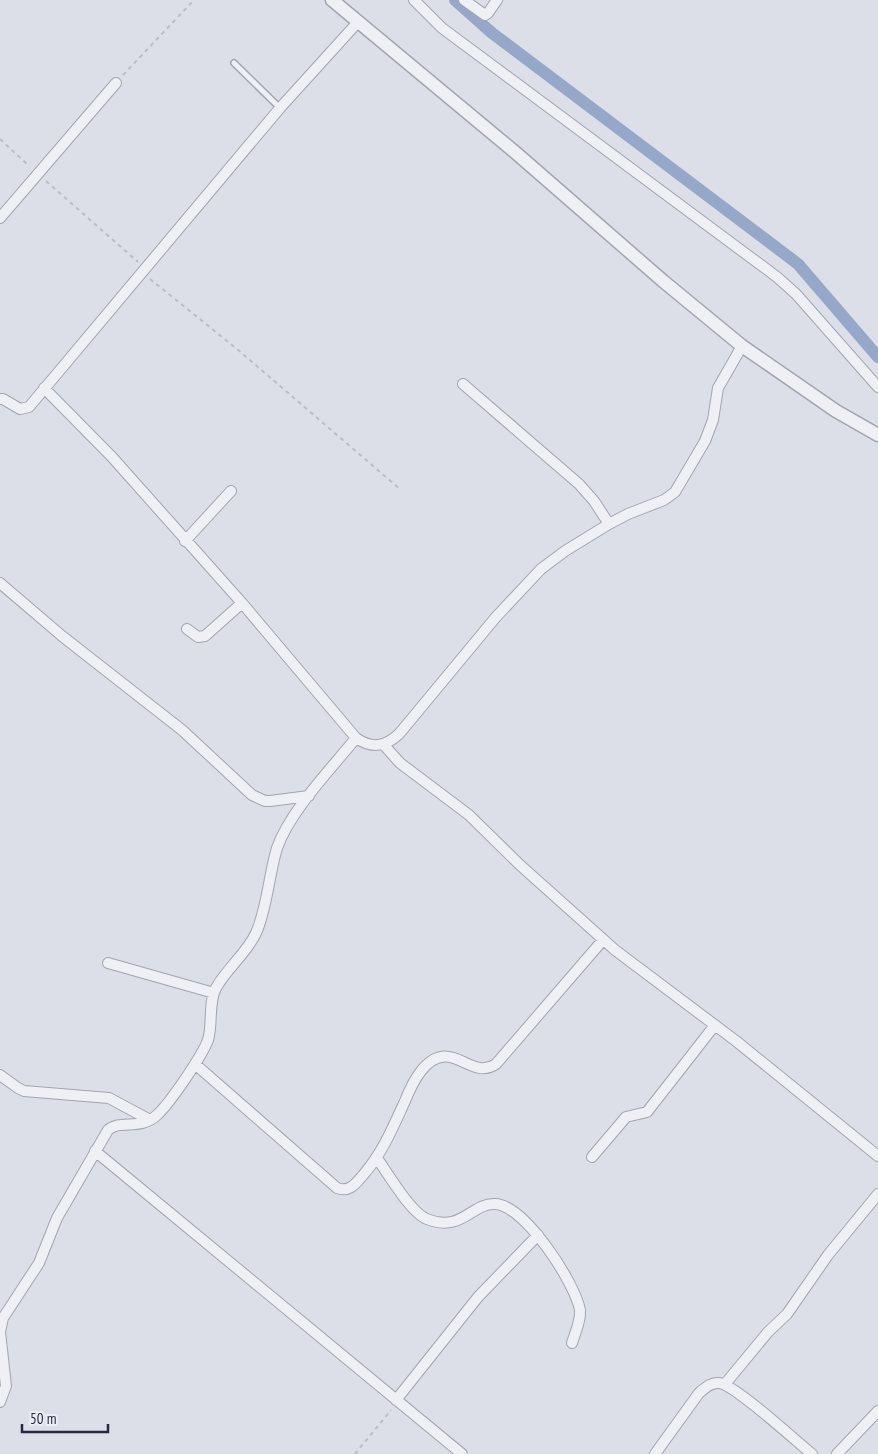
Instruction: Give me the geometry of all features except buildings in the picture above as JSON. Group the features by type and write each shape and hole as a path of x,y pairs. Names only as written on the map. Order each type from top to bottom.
{"street":[{"path":"332,0 516,153 663,281 742,346 836,411 878,435"},
{"path":"414,0 442,28 786,284 878,387"},
{"path":"464,0 485,15 488,14 497,0"},
{"path":"0,399 20,408 25,409 29,407 280,108 358,22"},
{"path":"0,218 116,82"},
{"path":"44,388 112,457 242,603 356,738 368,744 383,744 399,734 496,617 530,580 553,560 608,524 664,500 680,486 709,431 721,380 742,346"},
{"path":"462,384 579,484 594,501 608,524"},
{"path":"185,541 231,491"},
{"path":"0,583 62,636 182,730 252,795 264,801 309,796"},
{"path":"187,629 198,637 205,636 242,603"},
{"path":"0,1402 6,1386 0,1332 3,1318 43,1256 57,1218 95,1151 113,1127 142,1124 157,1115 195,1064 208,1040 214,993 222,978 256,933 278,848 284,832 309,796 356,738"},
{"path":"383,744 400,763 469,815 520,865 604,940 715,1025 878,1156"},
{"path":"195,1064 337,1188 347,1190 353,1186 377,1158 415,1079 426,1066 440,1056 447,1056 487,1069 496,1064 604,940"},
{"path":"108,963 214,993"},
{"path":"592,1156 626,1117 647,1112 715,1025"},
{"path":"0,1074 18,1088 24,1090 109,1098 150,1120"},
{"path":"95,1151 462,1454"},
{"path":"377,1158 415,1211 428,1220 454,1222 462,1220 487,1205 500,1205 515,1213 538,1235 559,1265 578,1304 580,1319 572,1344"},
{"path":"725,1384 768,1332 787,1314 828,1255 878,1194"},
{"path":"396,1400 478,1297 538,1235"},
{"path":"655,1454 704,1389 713,1383 725,1384 766,1415 812,1454"},
{"path":"837,1454 878,1411"}],"lane":[{"path":"234,63 280,108"}],"path":[{"path":"116,82 194,0"},
{"path":"0,139 143,270 401,490"},
{"path":"355,1454 389,1413 396,1400"}],"waterway":[{"path":"455,0 492,33 798,264 878,357"}]}
